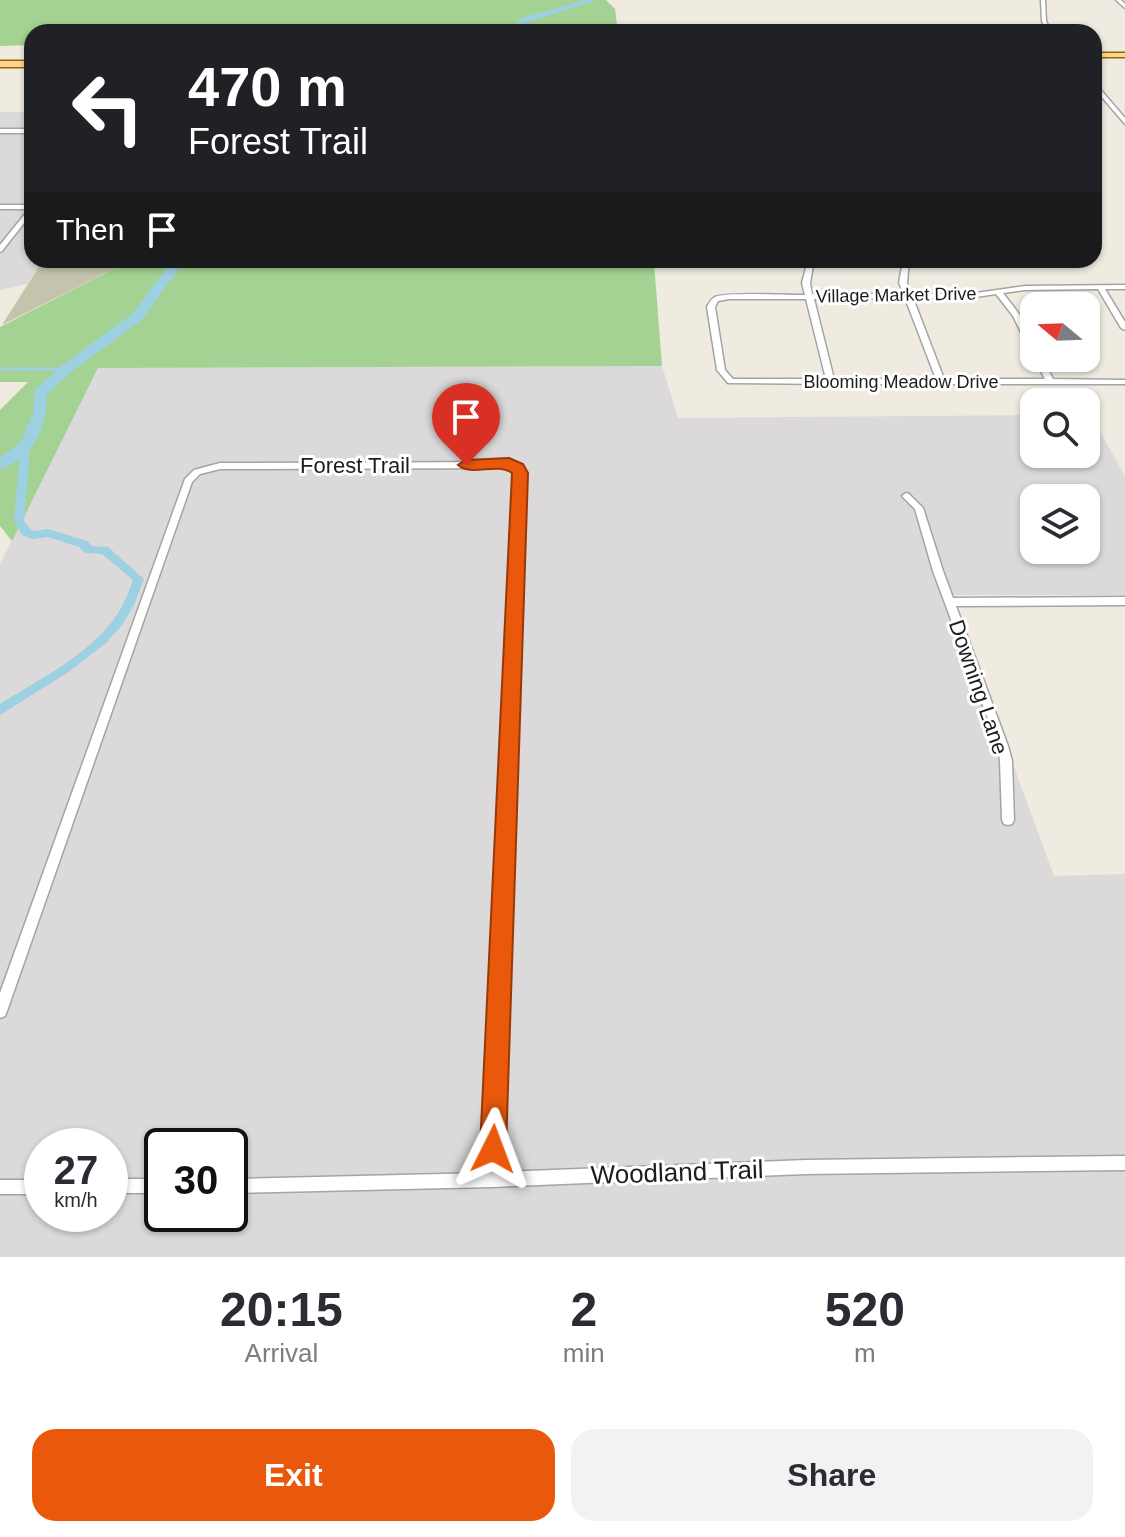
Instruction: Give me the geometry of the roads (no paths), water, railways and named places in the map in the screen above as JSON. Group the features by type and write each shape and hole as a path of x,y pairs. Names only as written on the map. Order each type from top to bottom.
{"main road":[{"path":"1102,46 1125,47"},
{"path":"0,54 24,54"},
{"path":"1102,55 1125,55"},
{"path":"0,64 24,64"}],"street":[{"path":"1043,0 1045,24"},
{"path":"1118,0 1125,7"},
{"path":"1102,94 1125,122"},
{"path":"0,140 4,131"},
{"path":"0,207 24,208"},
{"path":"0,250 24,218"},
{"path":"808,268 806,276 809,296 831,382"},
{"path":"904,268 908,296 941,382"},
{"path":"1100,287 1125,328"},
{"name":"Village Market Drive","path":"726,379 721,370 711,307 715,299 969,296 1025,288 1125,287"},
{"path":"998,292 1020,323"},
{"path":"1045,372 1050,381"},
{"name":"Blooming Meadow Drive","path":"726,379 738,382 1125,382"},
{"name":"Forest Trail","path":"0,1011 142,616 177,508 191,476 220,466 514,465 520,473 521,494 492,1180"},
{"name":"Downing Lane","path":"906,496 919,508 949,602 1003,746 1008,820"},
{"name":"Downing Lane","path":"949,602 1125,601"},
{"name":"Woodland Trail","path":"248,1186 492,1180 806,1167 1125,1163"},
{"path":"0,1187 24,1187"}],"waterway":[{"path":"519,24 593,0"},
{"path":"0,464 28,445 40,412 40,393 66,369 137,317 173,268"},
{"path":"0,369 66,369"},
{"path":"0,710 63,670 102,640 131,602 139,579 104,550 90,550 83,544 48,533 32,535 26,532 19,521 25,450"}]}
